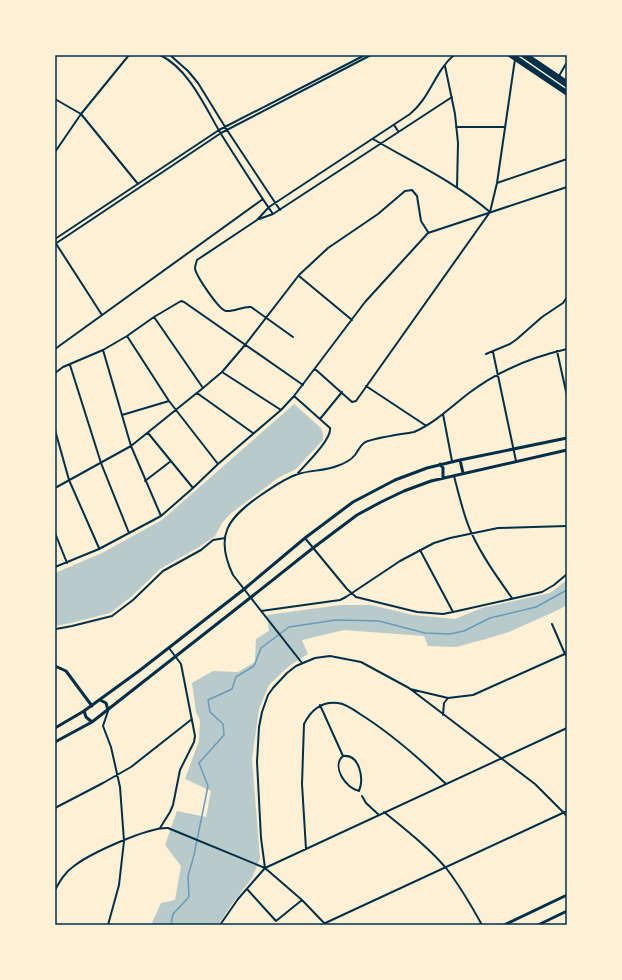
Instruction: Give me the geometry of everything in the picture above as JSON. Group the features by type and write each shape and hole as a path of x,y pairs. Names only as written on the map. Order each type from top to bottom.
{"highway":[{"path":"509,55 567,93"},
{"path":"522,55 567,86"},
{"path":"527,55 567,82"}],"main road":[{"path":"55,728 92,706 139,671 243,590 304,538 353,502 374,490 410,473 440,464 567,438"},
{"path":"55,742 92,722 108,710 312,548 357,515 404,490 454,475 567,450"},
{"path":"460,460 463,473"},
{"path":"440,464 443,468 443,478"},
{"path":"55,666 66,671 92,706"},
{"path":"100,700 106,703 108,710"},
{"path":"84,711 86,718 92,722"},
{"path":"504,925 567,895"},
{"path":"538,925 567,911"}],"street":[{"path":"55,152 81,114 129,55"},
{"path":"160,55 182,72 193,85 219,130 273,214"},
{"path":"170,55 188,71 198,83 280,210"},
{"path":"55,242 219,130 365,55"},
{"path":"55,242 221,133 371,55"},
{"path":"293,337 251,307 227,311 221,308 197,275 195,265 197,260 257,220 275,203 410,114 419,106 444,65 454,55"},
{"path":"315,369 354,402 490,212 497,183 514,57"},
{"path":"559,77 567,62"},
{"path":"444,65 452,97 458,143 457,188"},
{"path":"257,220 280,210 452,97"},
{"path":"55,100 81,114 138,184"},
{"path":"394,125 398,132"},
{"path":"456,127 505,127"},
{"path":"374,139 475,199 490,212"},
{"path":"497,183 567,160"},
{"path":"55,567 100,549 161,516 194,488 218,464 281,410 294,396 365,302 428,233 567,187"},
{"path":"55,488 131,446 222,372 267,318 299,276 328,248 378,214 408,190 415,192 417,196 421,221 428,233"},
{"path":"55,349 263,199"},
{"path":"55,242 102,315"},
{"path":"299,276 352,320"},
{"path":"486,354 517,340 542,317 563,303 567,297"},
{"path":"55,373 103,350 179,302 184,302 303,384"},
{"path":"154,317 203,388"},
{"path":"127,336 169,401 218,464"},
{"path":"302,663 232,575 228,565 225,538 226,532 234,517 244,507 280,482 297,474 336,467 353,457 366,442 414,432 443,414 471,392 498,374 518,365 567,349"},
{"path":"103,350 131,446 161,516"},
{"path":"493,352 516,462"},
{"path":"557,352 567,396"},
{"path":"70,365 101,463 129,533"},
{"path":"222,372 281,410"},
{"path":"366,386 426,425"},
{"path":"320,419 342,392"},
{"path":"197,393 253,433"},
{"path":"294,396 330,428 328,438 297,474"},
{"path":"122,415 169,401"},
{"path":"443,414 452,461"},
{"path":"55,430 69,480 100,549"},
{"path":"148,433 194,488"},
{"path":"145,481 171,461"},
{"path":"454,475 464,513 472,533 491,570 512,598"},
{"path":"261,611 340,600 352,594 387,569 434,543 498,528 567,526"},
{"path":"55,533 67,563"},
{"path":"56,629 112,616 133,600 162,571 201,550 213,540 225,538"},
{"path":"304,538 352,594 364,600 417,612 443,614 542,592 566,577 567,574"},
{"path":"420,550 453,612"},
{"path":"409,688 448,698 473,695 487,690 566,654 552,624"},
{"path":"160,828 173,805 180,770 194,742 195,736 181,664 168,647"},
{"path":"265,868 261,838 258,762 262,712 268,695 273,688 296,666 315,658 330,656 361,662 409,688 535,784 567,817"},
{"path":"443,715 444,702 448,698"},
{"path":"306,849 302,784 304,724 308,717 320,705 339,703 348,706 410,749 446,784"},
{"path":"320,705 343,756"},
{"path":"108,710 103,726 111,747 118,775 122,804 124,841 119,885 108,925"},
{"path":"55,808 131,767 192,719"},
{"path":"220,925 238,899 265,868 567,728"},
{"path":"343,756 350,757 355,761 358,767 362,781 359,791 350,788 342,778 339,762 343,756"},
{"path":"362,796 366,803 379,814"},
{"path":"321,925 567,811"},
{"path":"384,812 426,847 446,868 466,897 482,925"},
{"path":"55,890 61,878 73,867 97,853 151,830 160,828 174,830 265,868 302,900 325,924"},
{"path":"247,889 276,921 302,900"}],"shaded area":[{"path":"294,404 321,428 323,433 323,440 296,469 278,478 230,514 222,523 215,536 199,547 160,569 131,597 110,613 55,626 55,573 102,553 162,520"},
{"path":"567,580 567,605 509,632 456,647 428,646 424,636 344,630 302,640 308,654 289,666 269,685 259,709 252,759 260,859 252,878 218,925 151,925 161,903 175,900 181,866 165,845 177,811 206,817 211,791 185,779 199,741 200,720 196,712 192,683 213,671 238,672 255,662 256,639 269,631 267,615 340,605 371,605 413,615 455,619 482,608 550,593"}],"waterway":[{"path":"171,925 173,914 189,897 188,876 194,855 208,786 199,763 224,735 223,724 210,712 208,700 232,689 236,677 254,666 261,648 289,627 336,620 379,621 425,633 449,634 464,631 490,618 536,607 567,590"}]}
